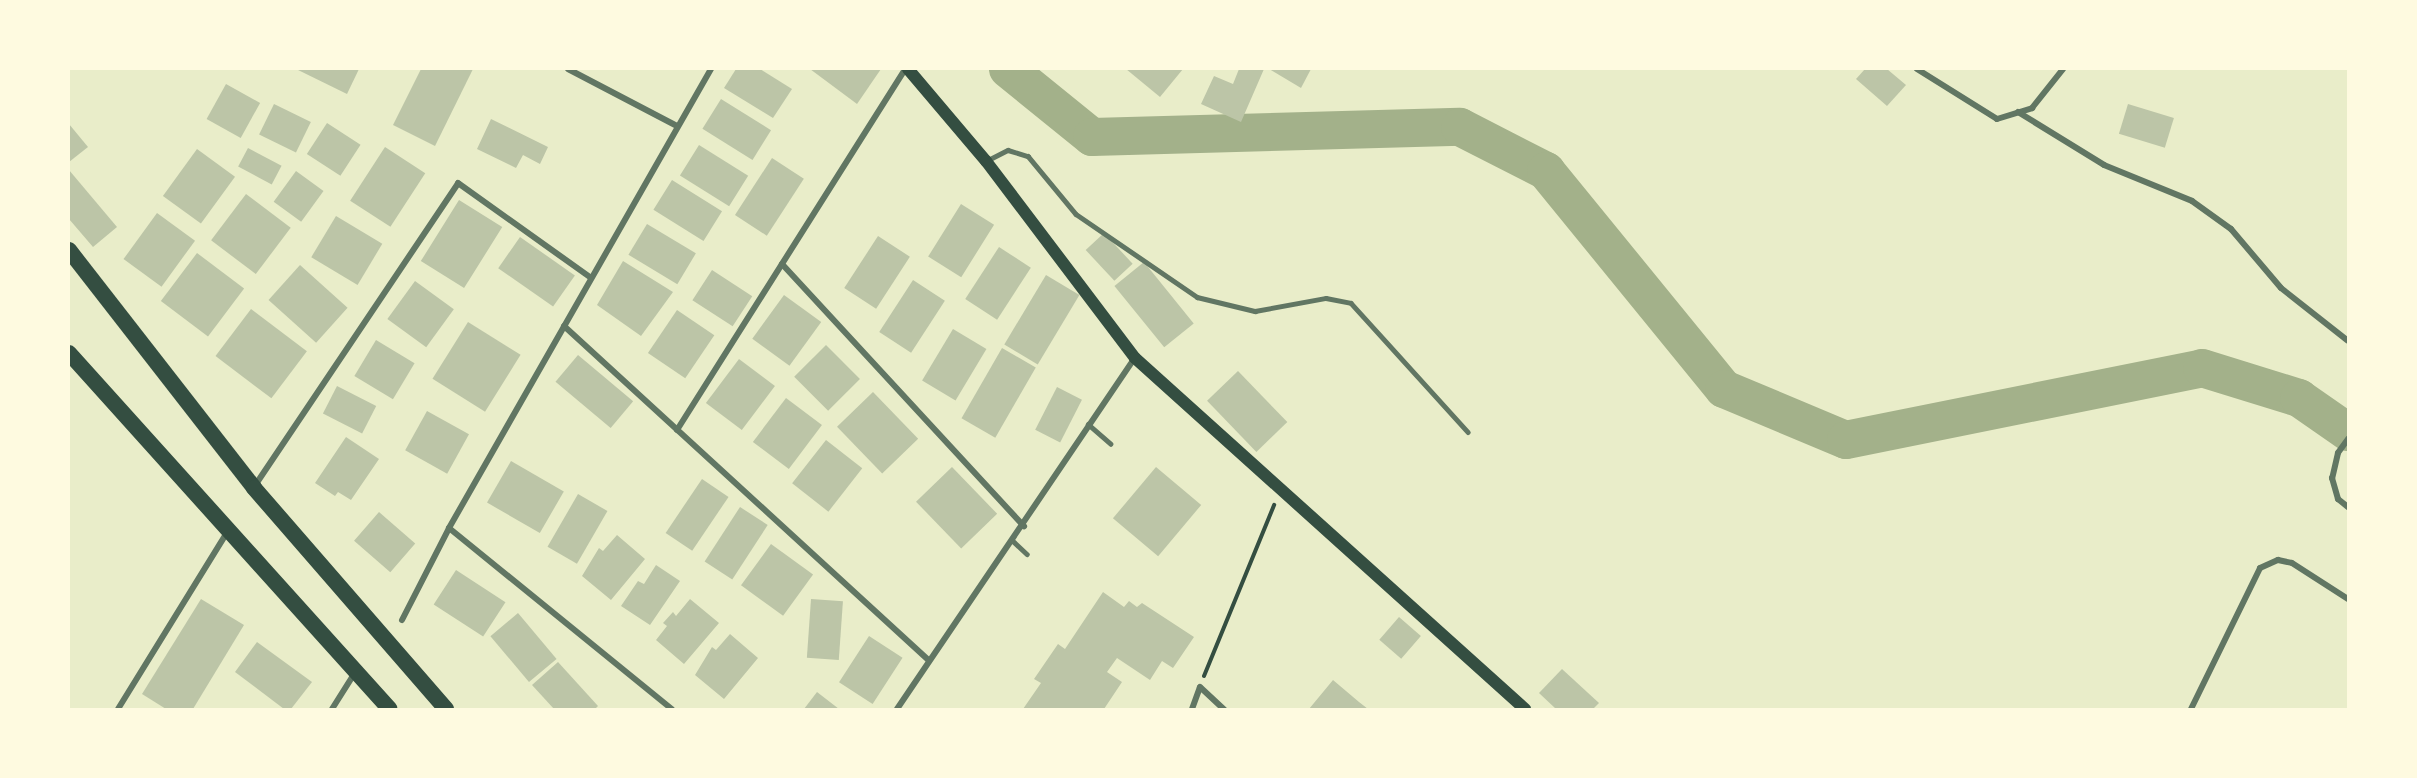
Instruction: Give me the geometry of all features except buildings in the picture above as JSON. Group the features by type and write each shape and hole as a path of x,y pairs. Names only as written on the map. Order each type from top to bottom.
{"highway":[{"path":"69,250 254,488 446,709"},
{"path":"69,353 389,709"}],"main road":[{"path":"907,69 986,162 1135,358 1280,491 1525,709"}],"street":[{"path":"568,69 677,126"},
{"path":"402,620 449,528 711,69"},
{"path":"677,430 907,69"},
{"path":"1917,69 1997,119 2032,108 2063,69"},
{"path":"2018,112 2104,165 2192,201 2231,229 2281,288 2348,341"},
{"path":"254,488 458,183 591,278"},
{"path":"782,264 1024,526"},
{"path":"564,326 929,661"},
{"path":"897,709 1024,526 1087,424 1135,358"},
{"path":"2348,439 2338,453 2332,478 2338,499 2348,507"},
{"path":"449,528 672,709"},
{"path":"118,709 229,529"},
{"path":"2191,709 2259,568 2278,560 2292,563 2348,599"},
{"path":"332,709 355,671"},
{"path":"1192,709 1200,687 1224,709"}],"lane":[{"path":"986,162 1008,150 1028,156 1076,214 1197,297 1255,311 1326,298 1351,303 1468,432"},
{"path":"1087,424 1111,444"},
{"path":"1013,541 1027,554"}],"path":[{"path":"1200,687 1280,491"}],"waterway":[{"path":"1008,69 1092,137 1460,127 1546,171 1724,389 1846,440 2202,368 2299,398 2348,432"}]}
